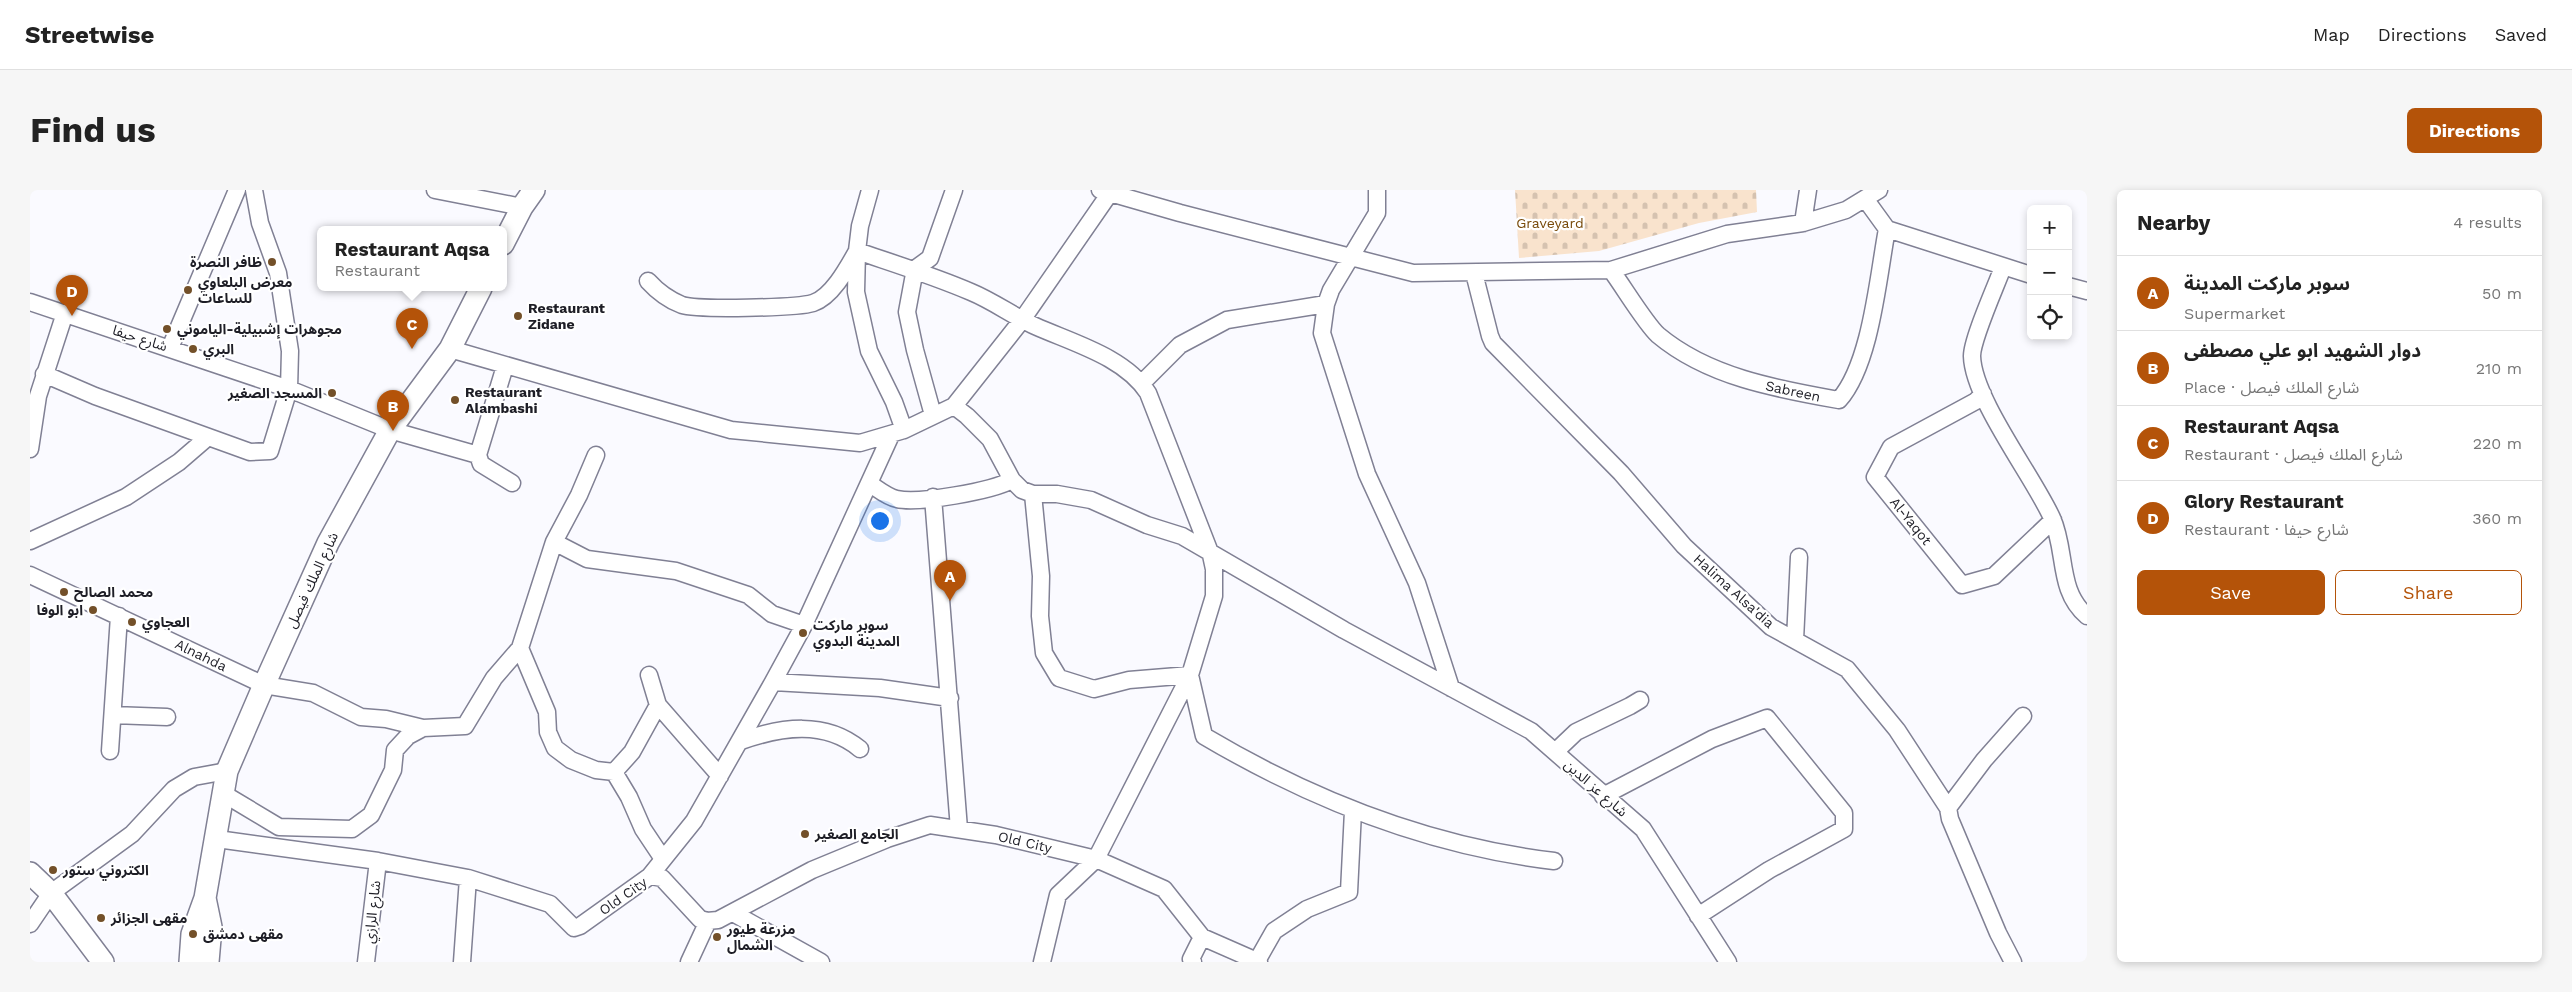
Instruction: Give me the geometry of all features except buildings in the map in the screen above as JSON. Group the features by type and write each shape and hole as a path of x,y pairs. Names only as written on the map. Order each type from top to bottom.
{"main road":[{"path":"507,237 528,198"},
{"name":"شارع الملك فيصل","path":"190,962 192,934 205,898 228,771 264,685 328,543 390,430 450,349 479,291"},
{"path":"30,873 51,893 103,962"},
{"path":"205,898 211,926 208,962"}],"street":[{"path":"170,348 237,190"},
{"path":"44,374 96,396 250,452 270,451 289,388 290,351 278,273 260,223 254,190"},
{"path":"435,190 528,198"},
{"path":"649,876 694,821 740,741 804,625 870,484 898,433 894,402 876,368 866,340 856,287 860,226 870,190"},
{"path":"933,415 912,340 908,312 915,269 930,258 954,190"},
{"path":"1377,190 1377,213 1337,277 1326,304 1322,333 1361,456 1378,502 1406,556 1417,583 1451,688"},
{"path":"1803,223 1808,190"},
{"path":"450,349 731,430 860,443 898,433 954,406 1022,320 1107,191 1180,213 1413,273 1611,270 1727,234 1803,223 1846,210 1872,195 1888,229 2027,274"},
{"name":"Sabreen","path":"1611,270 1657,334 1695,360 1770,388 1839,400 1849,389 1865,349 1888,229"},
{"path":"857,251 915,269 934,279 972,292 1022,320 1116,363 1142,384 1152,401 1211,555 1214,569 1214,596 1190,675 1096,859 1058,895 1042,962"},
{"path":"648,281 665,297 684,306 772,307 815,303 839,282 857,251"},
{"path":"2003,267 1973,346 1973,364 1983,394 2053,520 2069,591 2078,607 2087,616"},
{"name":"Halima Alsa'dia","path":"1474,273 1490,336 1494,343 1621,473 1684,546 1771,627 1847,669 1897,730 1948,808 1950,818 1987,907 2013,962"},
{"path":"2072,287 2087,291"},
{"name":"شارع حيفا","path":"30,302 289,388 390,430 478,455"},
{"path":"1142,384 1180,345 1226,320 1326,304"},
{"path":"30,449 38,396 65,313"},
{"path":"505,366 478,455 481,464 512,483"},
{"name":"Al-Yaqot","path":"1983,394 1976,401 1891,447 1875,477 1962,585 1994,576 2053,520"},
{"path":"954,406 990,439 1017,487 1033,494 1041,576 1040,616 1044,653 1058,678 1094,689 1129,680 1190,675"},
{"path":"30,541 126,497 179,462 208,436"},
{"path":"596,456 580,495 554,542 520,648 547,712 548,732 556,748 571,760 596,770 614,772"},
{"path":"870,484 897,499 933,497 992,488 1012,480"},
{"name":"شارع عز الدين","path":"1033,494 1057,494 1091,500 1147,525 1182,536 1211,555 1531,731 1603,796 1643,829 1698,916 1726,956 1728,962"},
{"path":"933,497 959,829"},
{"path":"554,542 587,559 676,571 748,595 772,614 804,625"},
{"path":"1795,640 1799,557"},
{"name":"Alnahda","path":"30,575 264,685 313,693 362,717 423,728 465,726 494,678 520,648"},
{"path":"110,751 119,616"},
{"path":"649,675 658,705 720,776"},
{"path":"1190,675 1204,736 1295,785 1353,811 1446,841 1509,855 1554,861"},
{"path":"773,682 880,688 950,698"},
{"path":"1554,752 1576,732 1640,700"},
{"path":"614,772 632,752 658,705"},
{"path":"113,715 167,717"},
{"path":"1948,808 1984,760 2023,716"},
{"path":"1603,796 1712,739 1767,718 1844,813 1844,829 1769,870 1698,916"},
{"path":"224,794 279,827 352,829 371,815 393,770 395,750 408,736 423,728"},
{"path":"740,741 782,730 820,729 838,734 860,749"},
{"path":"30,924 51,893 132,834 174,789 194,777 228,771"},
{"path":"614,772 629,797 643,829 663,859"},
{"path":"1193,962 1192,959 1202,936 1258,962 1274,931 1307,909 1349,892 1353,811"},
{"name":"Old City","path":"217,839 378,862 468,878 550,904 574,928 649,876 662,878 697,917 708,922 718,920 812,870 887,839 930,825 996,835 1096,859 1164,889 1202,936"},
{"name":"شارع الرازي","path":"366,962 378,862"},
{"path":"462,962 468,878"},
{"path":"733,912 821,962"},
{"path":"689,962 708,922"}],"green space":[{"name":"Graveyard","path":"1515,190 1756,190 1757,212 1699,223 1599,251 1519,258"}],"place":[{"name":"ظافر النصرة","path":"272,262"},
{"name":"معرض البلعاوي للساعات","path":"188,290"},
{"name":"Glory Restaurant","path":"72,316"},
{"name":"Restaurant Zidane","path":"518,316"},
{"name":"مجوهرات إشبيلية-الياموني","path":"167,329"},
{"name":"البري","path":"193,349"},
{"name":"Restaurant Aqsa","path":"412,349"},
{"name":"المسجد الصغير","path":"332,393"},
{"name":"Restaurant Alambashi","path":"455,400"},
{"name":"دوار الشهيد ابو علي مصطفى","path":"393,431"},
{"name":"محمد الصالح","path":"64,592"},
{"name":"سوبر ماركت المدينة","path":"950,601"},
{"name":"ابو الوفا","path":"93,610"},
{"name":"العجاوي","path":"132,622"},
{"name":"سوبر ماركت المدينة البدوي","path":"803,633"},
{"name":"الجامع الصغير","path":"805,834"},
{"name":"الكتروني ستور","path":"53,870"},
{"name":"مقهى الجزائر","path":"101,918"},
{"name":"مقهى دمشق","path":"193,934"},
{"name":"مزرعة طيور الشمال","path":"717,937"}]}
